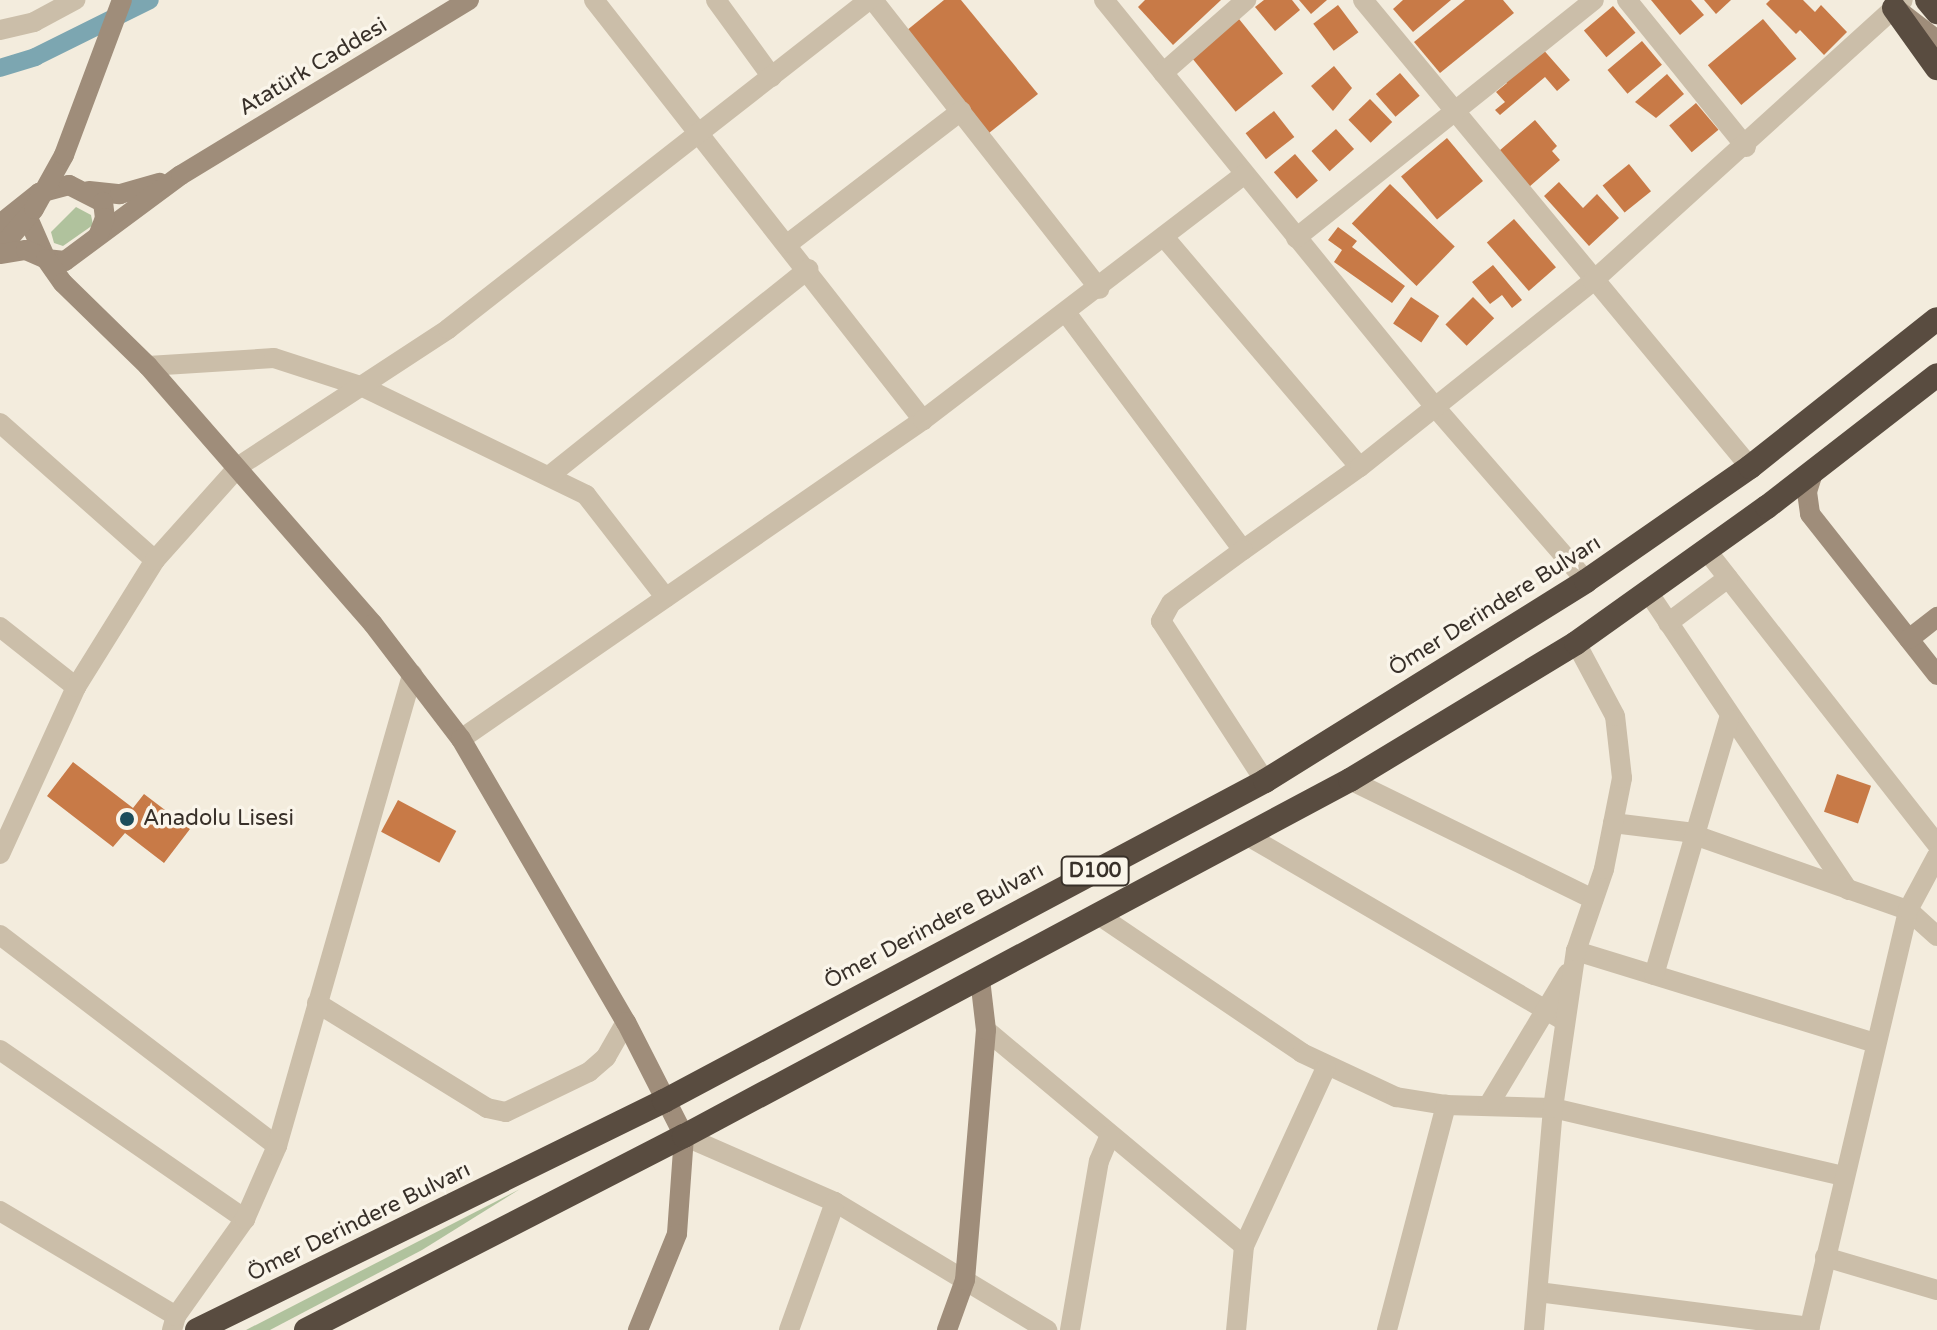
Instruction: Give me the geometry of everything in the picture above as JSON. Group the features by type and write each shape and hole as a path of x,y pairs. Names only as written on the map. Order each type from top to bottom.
{"highway":[{"path":"1927,0 1935,28"},
{"path":"1895,3 1937,68"},
{"name":"Ömer Derindere Bulvarı","path":"197,1330 664,1101 1265,781 1586,581 1750,467 1937,319"},
{"name":"D100","path":"306,1330 684,1136 1350,780 1576,643 1767,507 1937,375"}],"street":[{"path":"0,30 34,22 75,0"},
{"path":"0,252 28,218 64,155 122,0"},
{"name":"Atatürk Caddesi","path":"181,175 469,0"},
{"path":"594,0 789,243 923,420"},
{"path":"716,0 772,77"},
{"path":"0,854 8,816 76,687 155,560 239,466 448,329 871,0 1100,289"},
{"path":"1104,0 1435,407 1586,581"},
{"path":"1163,73 1246,0"},
{"path":"1363,0 1750,467"},
{"path":"1296,238 1457,113 1594,0"},
{"path":"1627,0 1746,147"},
{"path":"1920,0 1935,28"},
{"path":"1265,781 1161,621 1171,603 1360,467 1593,281 1746,147 1895,3 1935,28"},
{"path":"789,243 961,111"},
{"path":"64,155 69,177 105,209 99,234"},
{"path":"0,224 45,191 83,189 124,194 181,175"},
{"path":"0,252 26,250 55,260 99,234 181,175"},
{"path":"461,739 923,420 1100,289 1244,175"},
{"path":"28,218 55,260 63,283 148,366 239,466 412,674 461,739 626,1022 684,1136 677,1234 638,1330"},
{"path":"1164,237 1360,467"},
{"path":"549,476 808,269"},
{"path":"1067,314 1243,550"},
{"path":"148,366 274,358 363,387 586,495 666,598"},
{"path":"0,423 155,560"},
{"path":"1810,514 1807,492 1814,470"},
{"path":"1767,507 1790,506 1810,514 1937,675"},
{"path":"1707,551 1937,844"},
{"path":"1668,623 1728,578"},
{"path":"1648,592 1729,719 1848,890"},
{"path":"1909,639 1937,617"},
{"path":"0,627 76,687"},
{"path":"1534,1330 1553,1108 1575,957 1613,823 1622,778 1615,716 1576,643"},
{"path":"0,1211 174,1323 245,1219 277,1146 412,674"},
{"path":"1654,975 1729,719"},
{"path":"1350,780 1593,899"},
{"path":"1613,823 1696,836 1908,910 1937,936"},
{"path":"1248,836 1565,1021"},
{"path":"1538,1292 1809,1329 1908,910 1937,856"},
{"path":"1100,916 1326,1068 1396,1097 1446,1105 1553,1108 1843,1176"},
{"path":"0,935 277,1146"},
{"path":"1575,957 1654,975 1875,1043"},
{"path":"1488,1106 1575,957"},
{"path":"947,1330 965,1280 986,1030 980,979"},
{"path":"317,1003 487,1108 506,1112 589,1072 606,1057 626,1022"},
{"path":"986,1030 1244,1246"},
{"path":"0,1050 245,1219"},
{"path":"1236,1330 1244,1246 1326,1068"},
{"path":"1387,1330 1446,1105"},
{"path":"1070,1330 1099,1161 1110,1135"},
{"path":"684,1136 835,1202 1047,1330"},
{"path":"789,1330 835,1202"},
{"path":"1825,1257 1937,1290"}],"green space":[{"path":"76,207 91,215 93,225 63,246 54,243 51,232"},
{"path":"520,1189 422,1250 270,1330 246,1330"}],"building":[{"path":"944,0 961,0 1038,94 989,133 906,31"},
{"path":"1145,0 1221,0 1173,45 1138,7"},
{"path":"1264,0 1292,0 1300,10 1275,31 1255,7"},
{"path":"1299,0 1327,0 1311,14"},
{"path":"1403,0 1451,0 1413,32 1393,9"},
{"path":"1465,0 1503,0 1514,13 1440,73 1414,42"},
{"path":"1651,0 1691,0 1704,15 1680,35"},
{"path":"1704,0 1731,0 1716,14"},
{"path":"1770,0 1803,0 1815,12 1821,5 1847,32 1824,55 1800,30 1796,34 1766,4"},
{"path":"1338,5 1358,32 1334,51 1313,24"},
{"path":"1613,6 1635,33 1606,57 1584,30"},
{"path":"1239,19 1283,73 1236,112 1192,57"},
{"path":"1763,19 1796,59 1741,105 1708,65"},
{"path":"1642,41 1662,65 1627,94 1608,70"},
{"path":"1541,47 1570,80 1557,91 1545,77 1500,115 1495,110 1505,102 1496,92 1507,83 1503,79"},
{"path":"1334,66 1352,88 1333,111 1311,86"},
{"path":"1400,73 1420,96 1396,117 1376,94"},
{"path":"1667,74 1684,94 1656,118 1635,102"},
{"path":"1370,99 1392,122 1371,143 1348,120"},
{"path":"1696,103 1718,130 1692,152 1669,125"},
{"path":"1274,111 1294,137 1266,159 1246,133"},
{"path":"1535,120 1557,146 1552,151 1560,160 1529,187 1499,151"},
{"path":"1336,129 1354,149 1330,171 1311,151"},
{"path":"1447,138 1483,181 1437,219 1401,177"},
{"path":"1295,154 1318,180 1297,199 1274,172"},
{"path":"1629,164 1651,191 1625,213 1603,185"},
{"path":"1559,182 1583,208 1597,194 1619,218 1589,246 1544,196"},
{"path":"1390,184 1455,247 1417,286 1352,224"},
{"path":"1514,219 1556,267 1529,291 1487,243"},
{"path":"1338,227 1357,241 1352,247 1405,286 1392,303 1334,262 1342,250 1328,240"},
{"path":"1493,265 1522,300 1512,308 1502,295 1490,304 1472,282"},
{"path":"1411,297 1439,316 1421,343 1393,324"},
{"path":"1473,297 1494,318 1467,346 1445,325"},
{"name":"Anadolu Lisesi","path":"73,762 133,808 144,794 190,829 164,863 125,833 113,847 47,796"},
{"path":"1837,774 1871,786 1858,824 1824,812"},
{"path":"398,800 456,831 439,863 381,832"}],"waterway":[{"path":"0,68 35,57 150,0"}],"place":[{"name":"Anadolu Lisesi","path":"127,819"}]}
